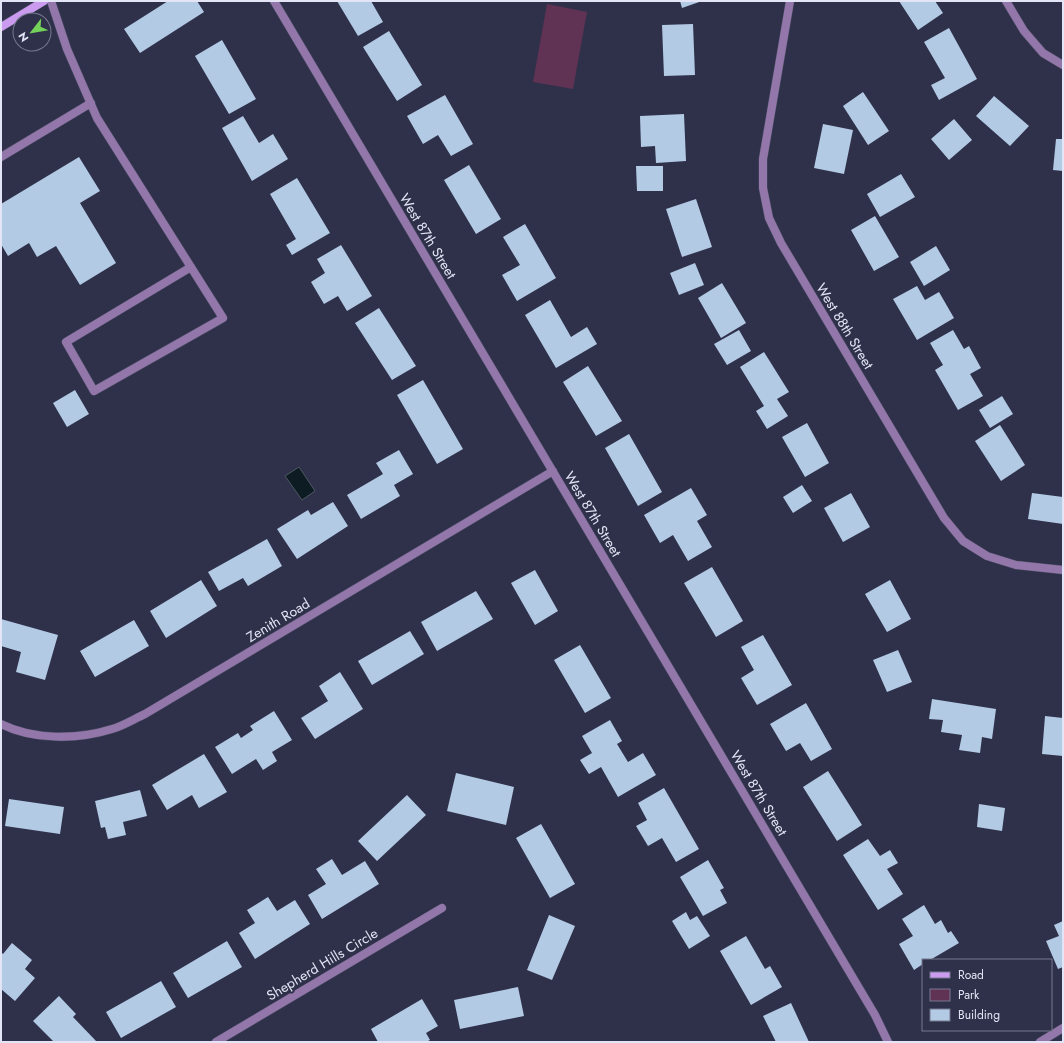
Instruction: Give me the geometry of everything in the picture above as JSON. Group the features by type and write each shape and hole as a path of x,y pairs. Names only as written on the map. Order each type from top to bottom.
{"street":[{"path":"1,27 44,1"},
{"path":"51,1 67,49 97,118 223,318 94,391 66,342 191,268"},
{"name":"West 87th Street","path":"274,1 876,1015 888,1042"},
{"name":"West 88th Street","path":"790,1 763,159 763,188 769,218 778,237 944,518 963,541 987,556 1016,565 1063,570"},
{"path":"1006,1 1024,31 1043,53 1063,65"},
{"path":"1,157 91,103"},
{"name":"Zenith Road","path":"1,724 42,736 78,737 112,729 145,714 553,471"},
{"name":"Shepherd Hills Circle","path":"216,1042 442,908"},
{"path":"1040,1042 1063,1028"}],"green space":[{"path":"547,4 587,12 573,89 533,82"}],"shaded area":[{"path":"299,467 315,491 302,500 285,476"}],"building":[{"path":"168,1 197,1 204,12 140,53 124,29"},
{"path":"337,1 371,1 383,22 358,36"},
{"path":"680,1 702,1 682,8"},
{"path":"899,1 935,1 943,13 918,30"},
{"path":"693,24 695,75 664,76 662,25"},
{"path":"949,28 977,79 939,100 931,85 945,78 924,42"},
{"path":"389,31 422,85 397,101 363,47"},
{"path":"222,40 256,99 229,114 195,56"},
{"path":"863,92 889,131 868,145 843,106"},
{"path":"445,95 473,144 451,156 438,135 423,144 407,116"},
{"path":"994,96 1029,126 1010,146 976,116"},
{"path":"684,114 686,161 656,163 655,146 641,147 640,116"},
{"path":"243,116 259,143 273,134 288,159 252,181 222,128"},
{"path":"954,119 972,140 949,160 931,139"},
{"path":"823,124 853,130 844,174 814,168"},
{"path":"1056,139 1063,139 1063,171 1053,170"},
{"path":"79,157 100,191 80,203 116,263 80,285 56,246 37,257 29,243 8,256 1,244 1,204"},
{"path":"469,165 501,219 476,234 444,180"},
{"path":"636,166 663,166 663,191 637,191"},
{"path":"901,174 915,197 880,217 867,194"},
{"path":"297,178 330,233 292,255 286,245 296,239 270,194"},
{"path":"696,199 712,247 682,257 666,209"},
{"path":"875,216 899,257 874,271 851,230"},
{"path":"525,224 556,278 517,301 502,275 520,265 503,237"},
{"path":"341,245 372,296 347,311 338,296 324,304 311,282 325,273 317,259"},
{"path":"936,246 950,270 924,286 910,262"},
{"path":"695,263 704,285 679,295 670,273"},
{"path":"722,283 746,323 721,338 698,298"},
{"path":"917,286 925,300 939,292 954,318 917,340 893,299"},
{"path":"550,300 571,337 587,327 597,344 556,368 525,315"},
{"path":"379,308 416,366 392,380 355,323"},
{"path":"739,330 751,351 727,365 714,344"},
{"path":"953,330 964,349 969,346 981,368 970,374 983,396 958,410 935,370 943,365 930,343"},
{"path":"764,352 789,392 777,399 788,416 767,429 756,411 764,406 740,367"},
{"path":"588,366 622,421 596,436 563,382"},
{"path":"423,380 463,449 437,464 397,395"},
{"path":"75,390 89,414 67,427 53,403"},
{"path":"1002,396 1013,414 990,428 979,410"},
{"path":"807,423 829,463 805,477 782,437"},
{"path":"1000,425 1025,465 1001,481 975,441"},
{"path":"629,434 662,492 638,506 605,448"},
{"path":"399,450 413,474 394,485 400,496 361,519 347,495 383,474 376,463"},
{"path":"802,485 812,501 793,513 783,497"},
{"path":"691,488 707,515 697,521 712,547 688,561 673,535 660,543 644,515"},
{"path":"851,493 870,527 843,542 824,508"},
{"path":"1032,493 1063,497 1063,524 1028,519"},
{"path":"333,502 348,526 297,559 277,529 308,510 311,515"},
{"path":"267,539 282,566 248,586 243,578 219,591 208,572"},
{"path":"712,567 743,621 716,637 684,583"},
{"path":"535,570 558,611 535,625 511,583"},
{"path":"201,580 217,606 166,638 150,611"},
{"path":"890,580 911,619 887,632 865,594"},
{"path":"476,591 493,619 437,651 421,622"},
{"path":"1,619 58,635 45,680 16,672 21,652 1,646"},
{"path":"134,620 149,646 95,677 80,651"},
{"path":"410,631 424,654 372,685 358,661"},
{"path":"763,635 792,685 757,705 741,678 754,670 741,647"},
{"path":"580,645 611,698 585,713 554,660"},
{"path":"898,650 912,682 887,692 873,660"},
{"path":"340,672 363,709 315,739 301,718 328,701 319,686"},
{"path":"932,699 996,709 992,739 982,737 980,753 959,750 962,735 941,732 943,720 929,719"},
{"path":"806,703 832,749 811,761 800,743 786,751 770,724"},
{"path":"274,711 292,740 272,752 277,761 263,770 256,759 232,774 215,747 238,733 241,738 253,730 250,726"},
{"path":"1045,716 1063,718 1063,756 1042,754"},
{"path":"610,720 622,741 617,744 628,762 643,753 656,775 618,797 601,767 589,774 580,760 592,753 582,736"},
{"path":"204,754 227,792 199,808 192,795 167,810 152,785"},
{"path":"828,771 862,825 837,841 803,787"},
{"path":"456,773 514,787 506,825 447,811"},
{"path":"664,788 699,849 676,862 662,838 648,846 636,826 647,820 638,803"},
{"path":"140,790 147,816 123,822 126,835 108,839 105,827 101,828 95,801"},
{"path":"407,795 426,815 377,861 358,841"},
{"path":"9,799 64,807 60,834 5,826"},
{"path":"979,804 1005,808 1002,831 977,827"},
{"path":"541,824 575,884 550,898 516,838"},
{"path":"868,839 880,856 890,850 898,863 887,869 903,894 878,910 843,855"},
{"path":"332,859 342,875 365,861 379,884 322,919 308,895 326,884 316,869"},
{"path":"708,860 724,888 720,890 727,903 703,916 680,877"},
{"path":"268,897 277,911 295,900 310,924 255,959 239,933 255,923 247,910"},
{"path":"924,905 935,924 941,920 948,933 951,931 959,943 932,959 922,959 922,965 914,970 899,944 913,936 902,919"},
{"path":"686,912 690,920 697,916 710,936 689,949 672,921"},
{"path":"549,915 575,926 552,980 527,970"},
{"path":"1063,921 1063,967 1058,969 1046,941 1059,936 1054,925"},
{"path":"746,936 765,969 770,966 782,987 751,1005 720,951"},
{"path":"227,941 242,967 188,998 173,973"},
{"path":"12,943 32,960 25,969 35,978 15,1001 1,989 1,952 3,954"},
{"path":"161,981 176,1007 121,1038 106,1012"},
{"path":"518,987 524,1016 460,1029 454,1000"},
{"path":"59,996 76,1014 73,1017 97,1042 54,1042 33,1021"},
{"path":"422,999 438,1026 426,1033 430,1040 426,1042 378,1042 371,1029"},
{"path":"791,1003 809,1042 776,1042 763,1016"}]}
